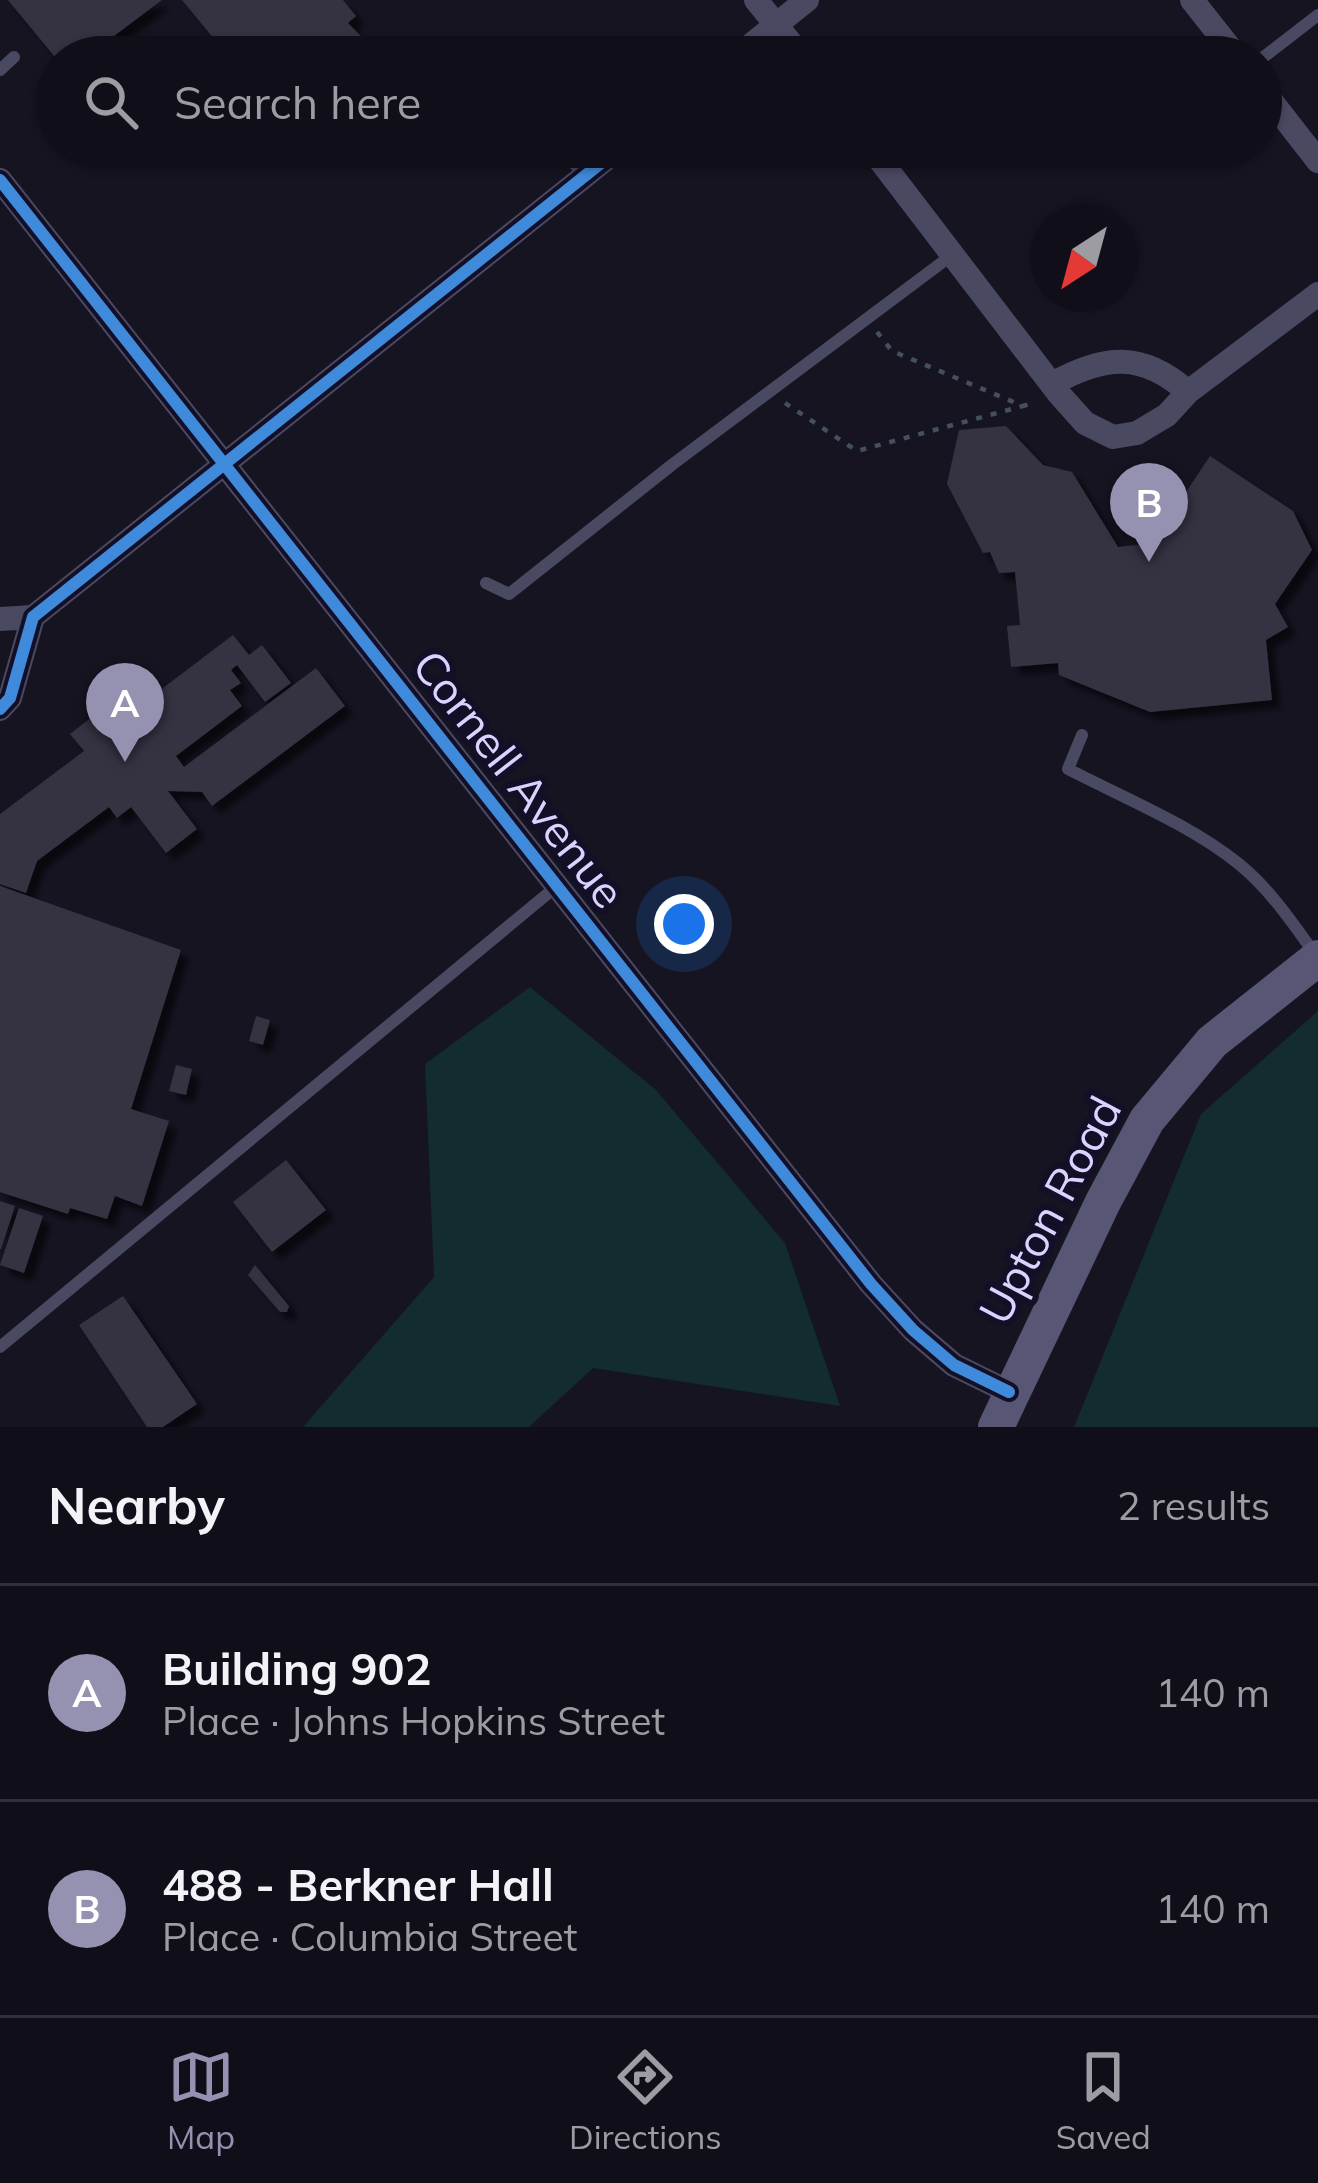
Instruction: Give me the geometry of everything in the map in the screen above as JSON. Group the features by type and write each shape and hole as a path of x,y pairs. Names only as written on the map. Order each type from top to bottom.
{"street":[{"path":"756,0 786,36"},
{"path":"762,36 807,0"},
{"path":"1192,0 1220,36"},
{"path":"1282,115 1318,161"},
{"path":"0,709 10,698 33,617 595,168"},
{"path":"886,168 1055,389 1084,423 1113,437 1137,433 1166,415 1188,392 1318,294"},
{"name":"Cornell Avenue","path":"0,180 871,1284 913,1330 954,1364 1009,1392"},
{"path":"1055,389 1080,369 1130,360 1163,370 1188,392"},
{"path":"0,619 33,617"},
{"name":"Upton Road","path":"996,1427 1009,1392 1148,1120 1213,1042 1318,958"}],"lane":[{"path":"1282,43 1318,15"},
{"path":"0,70 14,57"},
{"path":"578,168 585,176"},
{"path":"486,583 509,594 952,255"},
{"path":"1082,736 1068,769 1176,824 1239,864 1280,905 1318,958"},
{"path":"0,1347 558,885"}],"path":[{"path":"866,318 892,351 1023,406"},
{"path":"768,392 857,451 1023,406 1055,389"}],"green space":[{"path":"530,987 656,1090 785,1243 840,1406 593,1368 529,1427 303,1427 434,1277 425,1064"},
{"path":"1318,1011 1318,1427 1074,1427 1201,1114"}],"building":[{"path":"8,0 162,0 114,36 38,36"},
{"path":"182,0 343,0 356,16 348,23 361,36 212,36"},
{"path":"1006,426 1043,465 1072,472 1118,547 1152,543 1210,456 1293,511 1312,550 1275,604 1288,627 1266,640 1272,700 1150,712 1059,675 1058,663 1011,667 1007,626 1020,625 1015,572 999,573 990,552 983,553 947,484 959,430"},
{"path":"233,635 249,655 262,645 291,683 265,702 237,665 231,670 241,683 230,690 242,706 176,756 184,767 316,668 345,706 212,806 202,792 168,791 197,829 166,853 131,807 117,818 109,807 37,861 26,893 0,884 0,814 84,751 70,734 106,706 118,722"},
{"path":"0,886 181,950 131,1109 169,1121 142,1206 115,1196 107,1219 70,1208 68,1214 0,1192"},
{"path":"256,1016 270,1020 263,1045 249,1041"},
{"path":"176,1065 192,1069 186,1095 169,1091"},
{"path":"286,1160 326,1210 272,1252 233,1202"},
{"path":"0,1201 15,1206 1,1249 0,1249"},
{"path":"19,1208 43,1216 24,1273 0,1265"},
{"path":"255,1265 289,1306 287,1312 280,1312 248,1275"},
{"path":"123,1296 197,1404 163,1427 147,1427 79,1325"}],"cycle path":[{"path":"0,709 10,698 33,617 595,168"},
{"path":"0,180 871,1284 954,1365 1009,1392"}],"place":[{"name":"488 - Berkner Hall","path":"1149,562"},
{"name":"Building 902","path":"125,762"}]}
